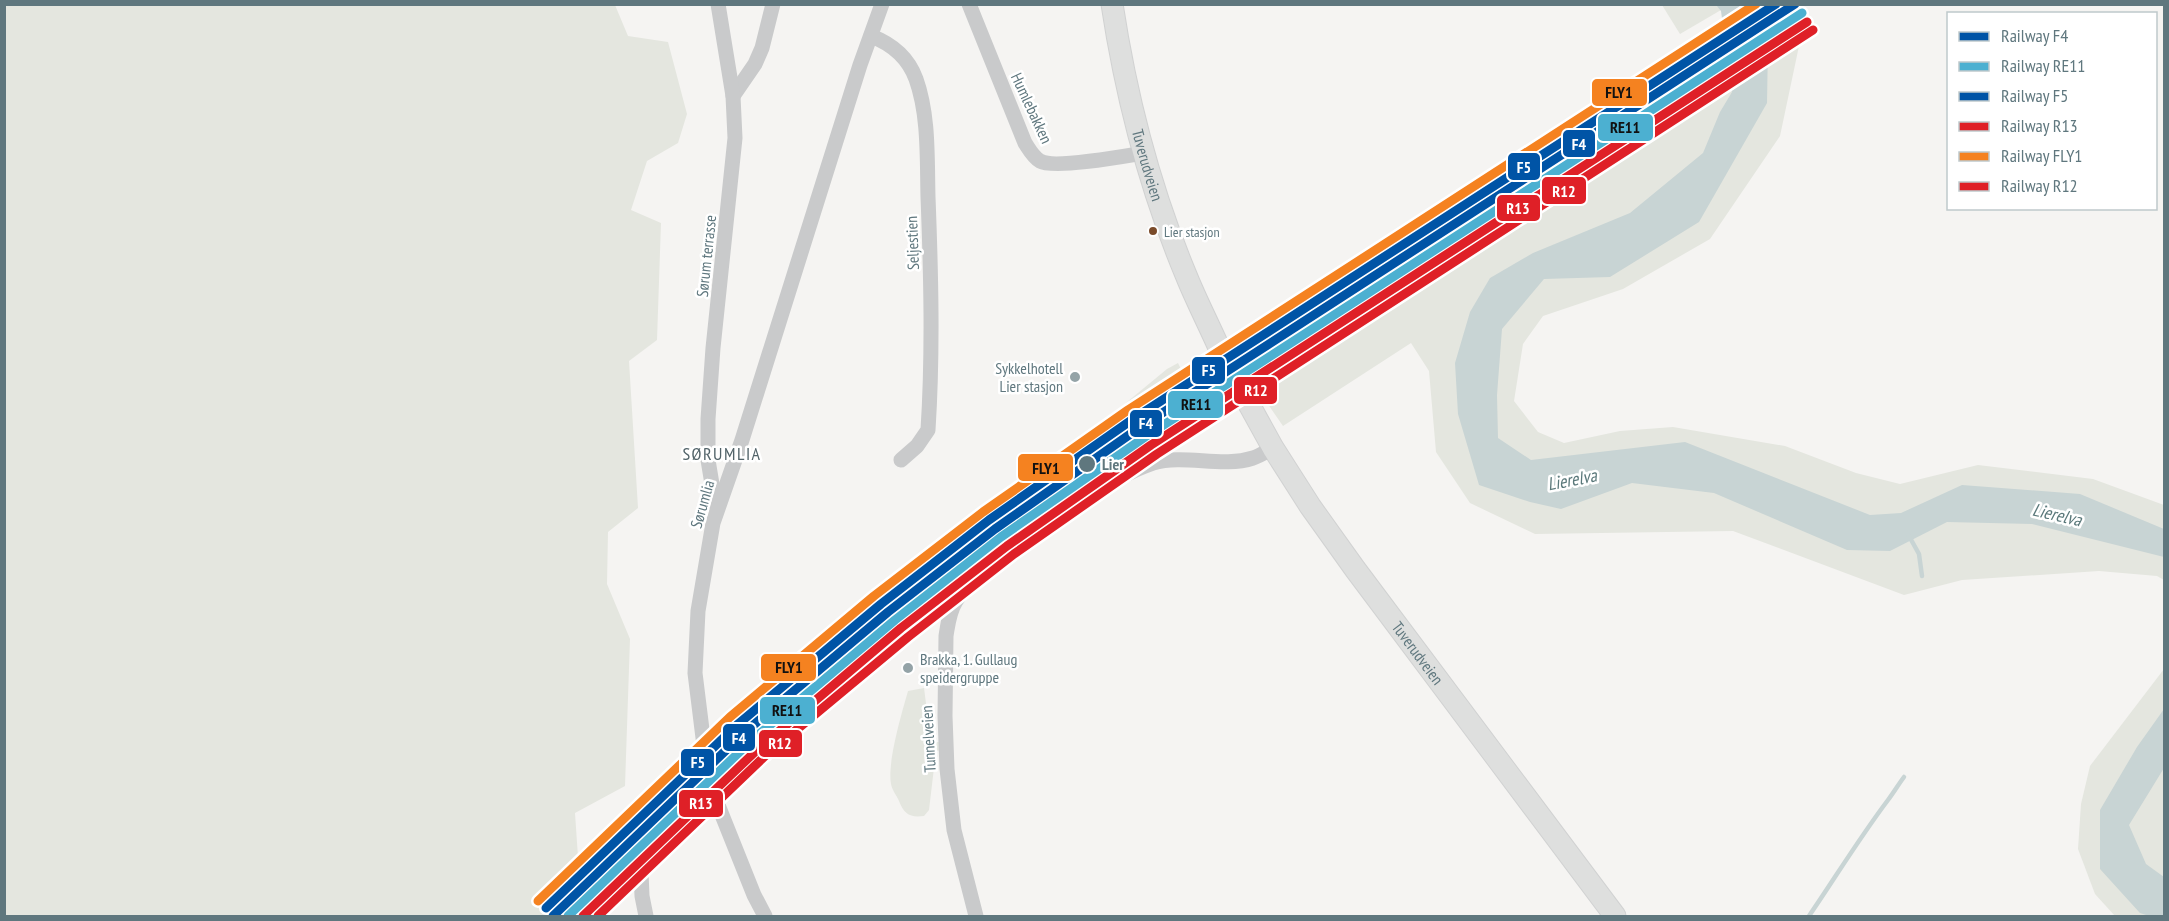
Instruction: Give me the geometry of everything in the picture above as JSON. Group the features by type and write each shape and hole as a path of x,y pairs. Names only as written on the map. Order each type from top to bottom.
{"main road":[{"name":"Tuverudveien","path":"1112,4 1126,78 1144,153 1186,275 1221,350"},
{"name":"Tuverudveien","path":"1235,379 1273,448 1354,569 1615,916"}],"street":[{"name":"Sørum terrasse","path":"717,511 708,460 708,419 713,348 734,148 733,96 718,4"},
{"path":"733,96 755,64 762,48 772,4"},
{"name":"Sørumlia","path":"765,916 754,895 712,790 696,693 694,662 698,611 713,523 742,440 860,65 882,4"},
{"name":"Humlebakken","path":"969,4 1025,143 1036,159 1042,163 1058,163 1144,153"},
{"name":"Seljestien","path":"871,36 892,46 907,62 915,77 924,118 932,310 928,430 917,446 901,460"},
{"name":"Tunnelveien","path":"976,916 954,830 946,748 946,636 948,620 956,602 970,583 1048,523 1109,483 1154,463 1171,460 1237,461 1251,459 1273,448"},
{"path":"641,872 646,916"}],"shaded area":[{"path":"5,4 615,5 628,36 668,42 687,114 678,143 647,161 631,210 661,223 657,340 629,361 638,508 608,532 607,584 630,639 625,786 575,813 582,916 5,916"},
{"path":"1662,5 1716,5 1721,10 1680,34"},
{"path":"1799,46 1780,136 1710,239 1623,289 1543,316 1523,344 1514,401 1538,432 1564,443 1620,431 1673,427 1785,446 1856,473 1900,484 1978,465 2093,479 2164,505 2164,580 2157,576 2099,571 1962,580 1904,595 1733,531 1535,534 1470,503 1436,452 1429,371 1411,343 1283,426 1252,381 1720,80"},
{"path":"1178,363 1184,375 1122,413 1121,407 1167,369"},
{"path":"2164,669 2164,916 2115,916 2095,894 2078,849 2081,804 2090,766"},
{"path":"924,688 931,742 941,742 942,750 936,751 929,810 924,816 915,816 903,809 892,788 890,775 896,738 908,691"}],"water":[{"name":"Lierelva","path":"1716,5 1757,5 1768,45 1767,103 1699,222 1610,277 1544,279 1502,329 1497,395 1498,438 1531,460 1685,442 1870,515 1901,513 1962,485 2080,494 2164,529 2164,557 2032,524 1947,522 1890,551 1847,550 1714,493 1632,483 1561,509 1530,502 1479,485 1458,414 1455,363 1470,312 1490,278 1533,253 1630,213 1703,153 1720,112 1732,92 1721,11"},
{"path":"2164,709 2164,768 2129,825 2146,864 2164,877 2164,916 2149,916 2140,913 2100,869 2100,810 2137,747"}],"pier":[{"path":"1761,8 1767,29 1724,57 1721,35"}],"waterway":[{"path":"1909,536 1919,554 1922,576"},
{"path":"1809,916 1904,777"}],"tunnel":[{"path":"1220,350 1235,379"}],"rail line":[{"name":"FLY1","path":"538,901 730,717 874,596 983,512 1128,410 1756,4"},
{"name":"F5","path":"546,908 737,725 881,604 989,520 1133,419 1776,4"},
{"name":"F4","path":"553,916 744,733 888,612 995,529 1139,428 1795,4"},
{"name":"RE11","path":"568,916 751,741 895,620 1001,537 1145,437 1802,13"},
{"name":"R13","path":"583,916 758,749 901,628 1007,546 1151,445 1807,22"},
{"name":"R12","path":"598,916 765,756 908,637 1014,554 1157,454 1813,30"}],"place":[{"name":"Lier stasjon","path":"1153,231"},
{"name":"Sykkelhotell Lier stasjon","path":"1075,377"},
{"name":"Lier","path":"1087,464"},
{"name":"Brakka, 1. Gullaug speidergruppe","path":"908,668"}],"district":[{"name":"SØRUMLIA","path":"722,454"}]}
